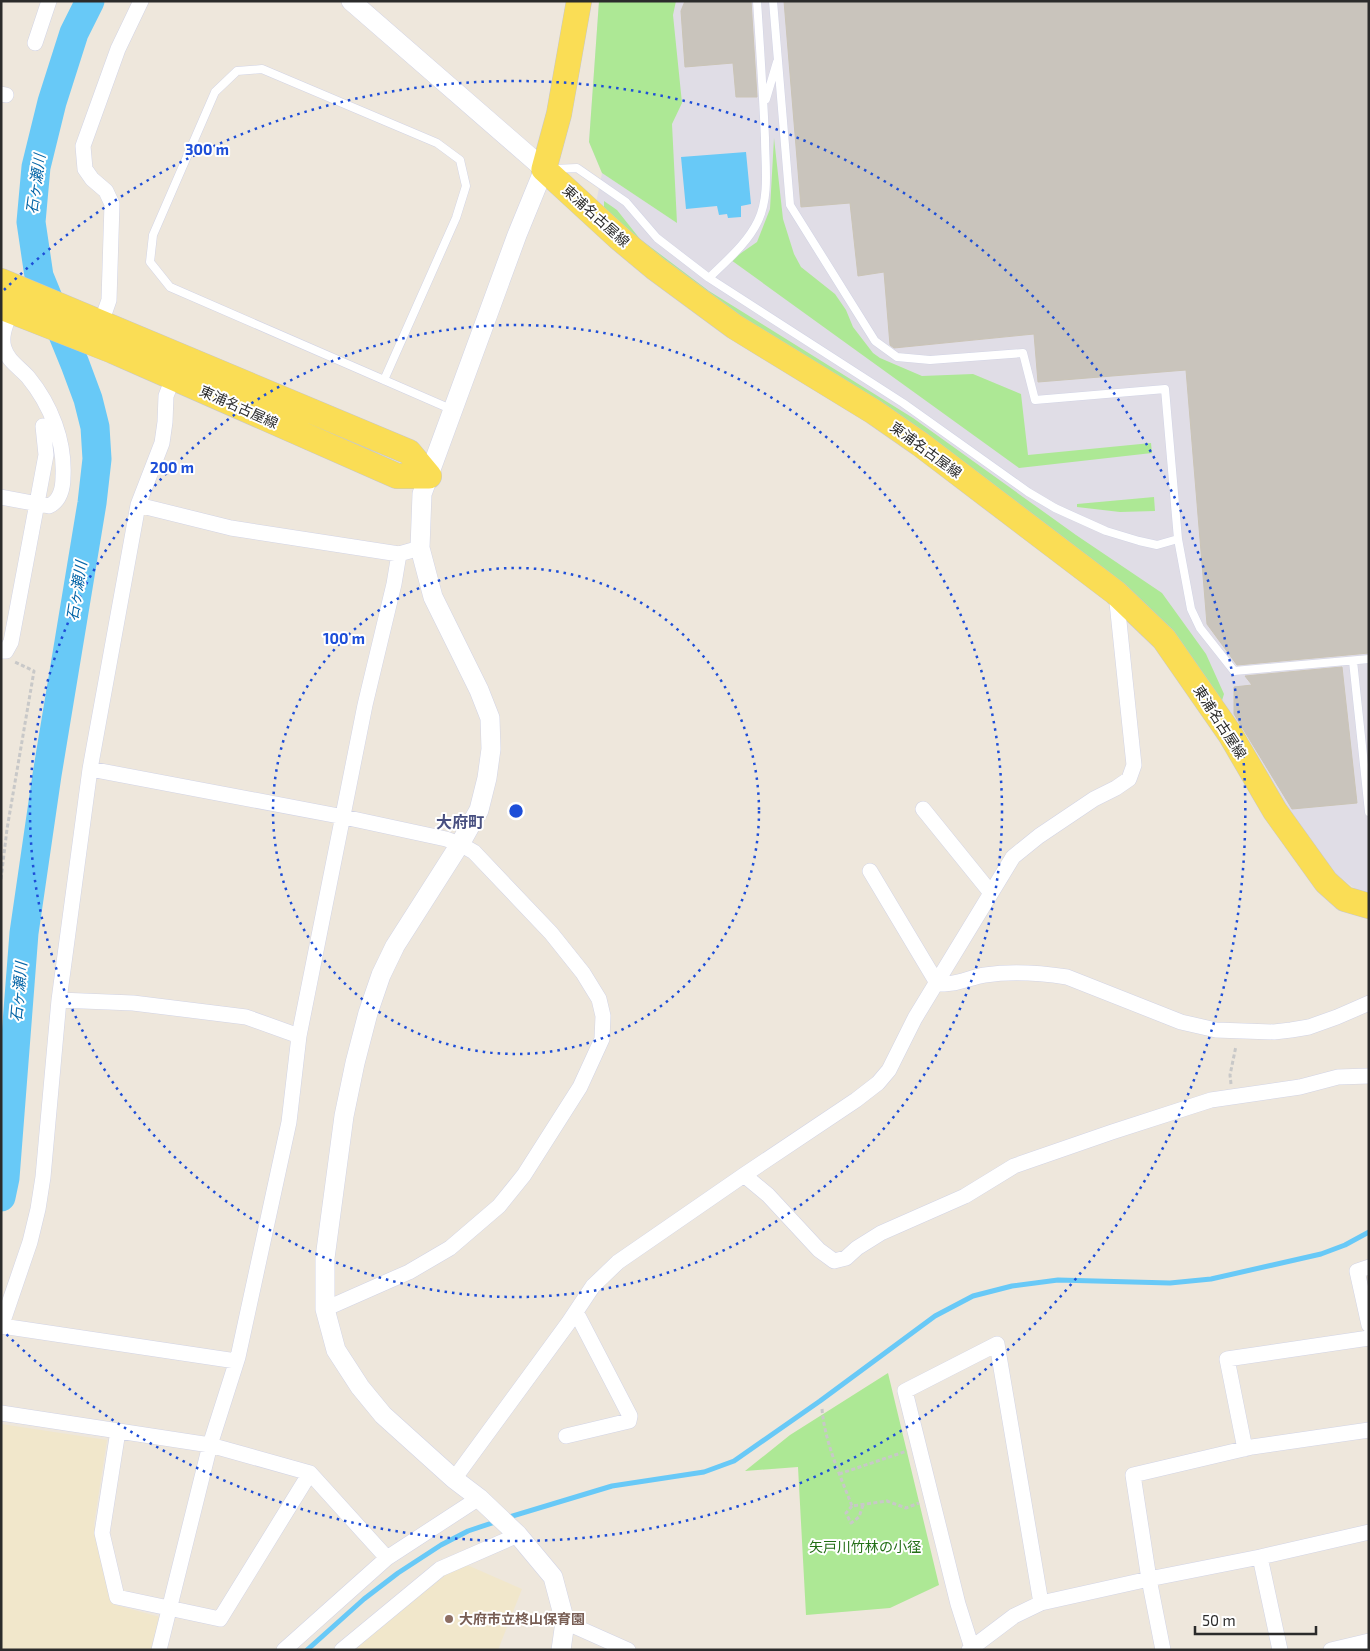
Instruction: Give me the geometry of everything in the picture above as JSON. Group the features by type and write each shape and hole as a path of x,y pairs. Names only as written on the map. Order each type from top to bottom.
{"main road":[{"path":"544,169 559,114 579,1"},
{"name":"東浦名古屋線","path":"544,169 619,238 655,268 735,327 874,412 912,438 1116,593 1164,639 1230,734 1275,811 1326,882 1345,899 1369,906"},
{"name":"東浦名古屋線","path":"12,301 97,322 409,452 429,476"},
{"name":"東浦名古屋線","path":"12,301 113,351 397,476 429,476"}],"street":[{"path":"34,43 49,1"},
{"path":"97,322 109,300 112,204 106,191 92,179 85,169 83,146 118,49 141,1"},
{"path":"352,1 544,169 517,235 422,494 420,548 433,597 479,690 490,718 491,749 487,778 479,810 460,844 395,946 381,975 368,1013 344,1116 325,1258 325,1309 336,1350 360,1386 383,1415 454,1479 479,1498 515,1532 553,1577 565,1622 562,1650"},
{"path":"1,497 52,505 61,491 64,460 62,444 55,424 40,395 22,370 10,360 3,345 3,333 12,301"},
{"path":"173,378 166,396 166,422 162,443 138,505 90,769 59,1000 43,1177 38,1209 30,1242 1,1327 236,1361"},
{"path":"4,651 11,642 46,455 43,426"},
{"path":"138,505 231,528 399,554 420,548"},
{"path":"159,1650 210,1445 236,1361 289,1122 299,1036 365,705 399,554"},
{"path":"454,1479 593,1286 618,1262 856,1100 878,1083 889,1070 915,1018 1013,857 1039,836 1094,799 1129,779 1134,765 1116,593"},
{"path":"90,769 344,817 446,839 460,844 474,852 551,933 583,973 598,999 603,1016 602,1039 580,1087 524,1176 499,1206 450,1248 409,1272 325,1309"},
{"path":"923,809 991,893"},
{"path":"870,871 937,984"},
{"path":"937,984 944,985 986,974 1061,976 1181,1022 1216,1030 1274,1032 1309,1026 1338,1017 1369,1003"},
{"path":"59,1000 132,1003 246,1017 299,1036"},
{"path":"744,1175 768,1195 819,1250 834,1261 846,1258 857,1248 881,1233 965,1196 1014,1166 1112,1132 1211,1100 1300,1087 1338,1077 1369,1076"},
{"path":"1369,1267 1357,1271 1369,1325"},
{"path":"566,1436 629,1421 630,1416 576,1312"},
{"path":"1245,1449 1227,1359 1369,1338"},
{"path":"1041,1603 996,1344 905,1391 970,1649 1014,1616 1041,1603 1369,1532"},
{"path":"1,1413 210,1445 310,1473 387,1558"},
{"path":"1163,1650 1149,1579 1133,1475 1245,1449 1369,1430"},
{"path":"118,1431 102,1533 116,1597 170,1609 220,1619 310,1473"},
{"path":"284,1650 387,1558 479,1498"},
{"path":"342,1650 440,1569 515,1532"},
{"path":"1260,1557 1280,1650"},
{"path":"565,1622 628,1650"},
{"path":"1331,1650 1369,1641"}],"lane":[{"path":"709,278 747,239 758,221 764,205 766,180 764,103 757,1"},
{"path":"773,1 790,205 875,341 897,358 930,360 1023,353 1036,400 1165,388 1178,539 1191,609 1200,628 1234,671 1369,660"},
{"path":"764,103 778,58"},
{"path":"384,380 456,218 466,186 460,160 437,143 262,69 236,71 215,92 153,235 150,262 170,287 453,410"},
{"path":"544,169 578,168 626,202 657,238 709,278 904,403 1028,492 1055,508 1106,531 1139,541 1157,545 1178,539"},
{"path":"1353,661 1369,812"}],"path":[{"path":"1,879 7,829 34,671 12,661 4,651"},
{"path":"1232,1097 1230,1075 1239,1031"},
{"path":"822,1409 824,1424 839,1474 852,1506"},
{"path":"839,1474 919,1447"},
{"path":"863,1505 859,1517 851,1523 846,1513 852,1506 887,1501 906,1508 932,1497"}],"shaded area":[{"path":"599,1 1369,1 1369,895 1358,891 1335,873 1310,843 1172,634 660,261 596,203 602,173 589,142"},
{"path":"1,1424 107,1440 94,1524 116,1605 160,1617 151,1650 1,1650"},
{"name":"大府市立柊山保育園","path":"458,1561 522,1589 498,1650 353,1650"}],"green space":[{"path":"599,1 676,1 673,15 682,103 672,124 677,223 602,173 589,142"},
{"path":"774,138 783,219 794,254 801,267 835,294 846,310 853,327 873,353 880,358 922,376 973,374 1021,394 1028,455 1151,443 1152,453 1019,468 731,260 757,242 770,209"},
{"path":"604,201 617,210 640,239 709,291 913,418 1076,535 1162,593 1206,654 1224,694 1220,707 1185,655 708,298 604,211"},
{"path":"1154,497 1155,511 1120,512 1077,507 1077,504"},
{"name":"矢戸川竹林の小径","path":"888,1373 939,1585 890,1608 806,1615 798,1467 745,1471 790,1435"}],"water":[{"path":"746,152 751,204 741,206 741,217 728,218 727,214 719,215 717,206 686,209 681,157"}],"building":[{"path":"685,1 751,1 757,97 736,97 733,63 685,67 681,11"},
{"path":"784,1 1369,1 1369,653 1237,665 1207,624 1186,370 1038,382 1034,334 894,348 890,345 884,272 858,276 850,203 801,207"},
{"path":"1342,667 1357,803 1292,809 1234,714 1234,687 1252,685 1245,676"}],"waterway":[{"name":"石ヶ瀬川","path":"1,1197 5,1178 24,933 47,775 92,503 97,459 95,427 88,399 39,276 31,222 36,167 52,102 74,33 90,1"},
{"path":"506,1518 612,1486 704,1472 734,1461 820,1401 935,1316 973,1296 1012,1286 1058,1280 1170,1283 1211,1279 1321,1254 1345,1245 1369,1232"},
{"path":"307,1650 364,1599 398,1573 441,1545 468,1531 498,1521"}],"place":[{"name":"大府市立柊山保育園","path":"449,1619"}],"district":[{"name":"大府町","path":"460,822"}]}
